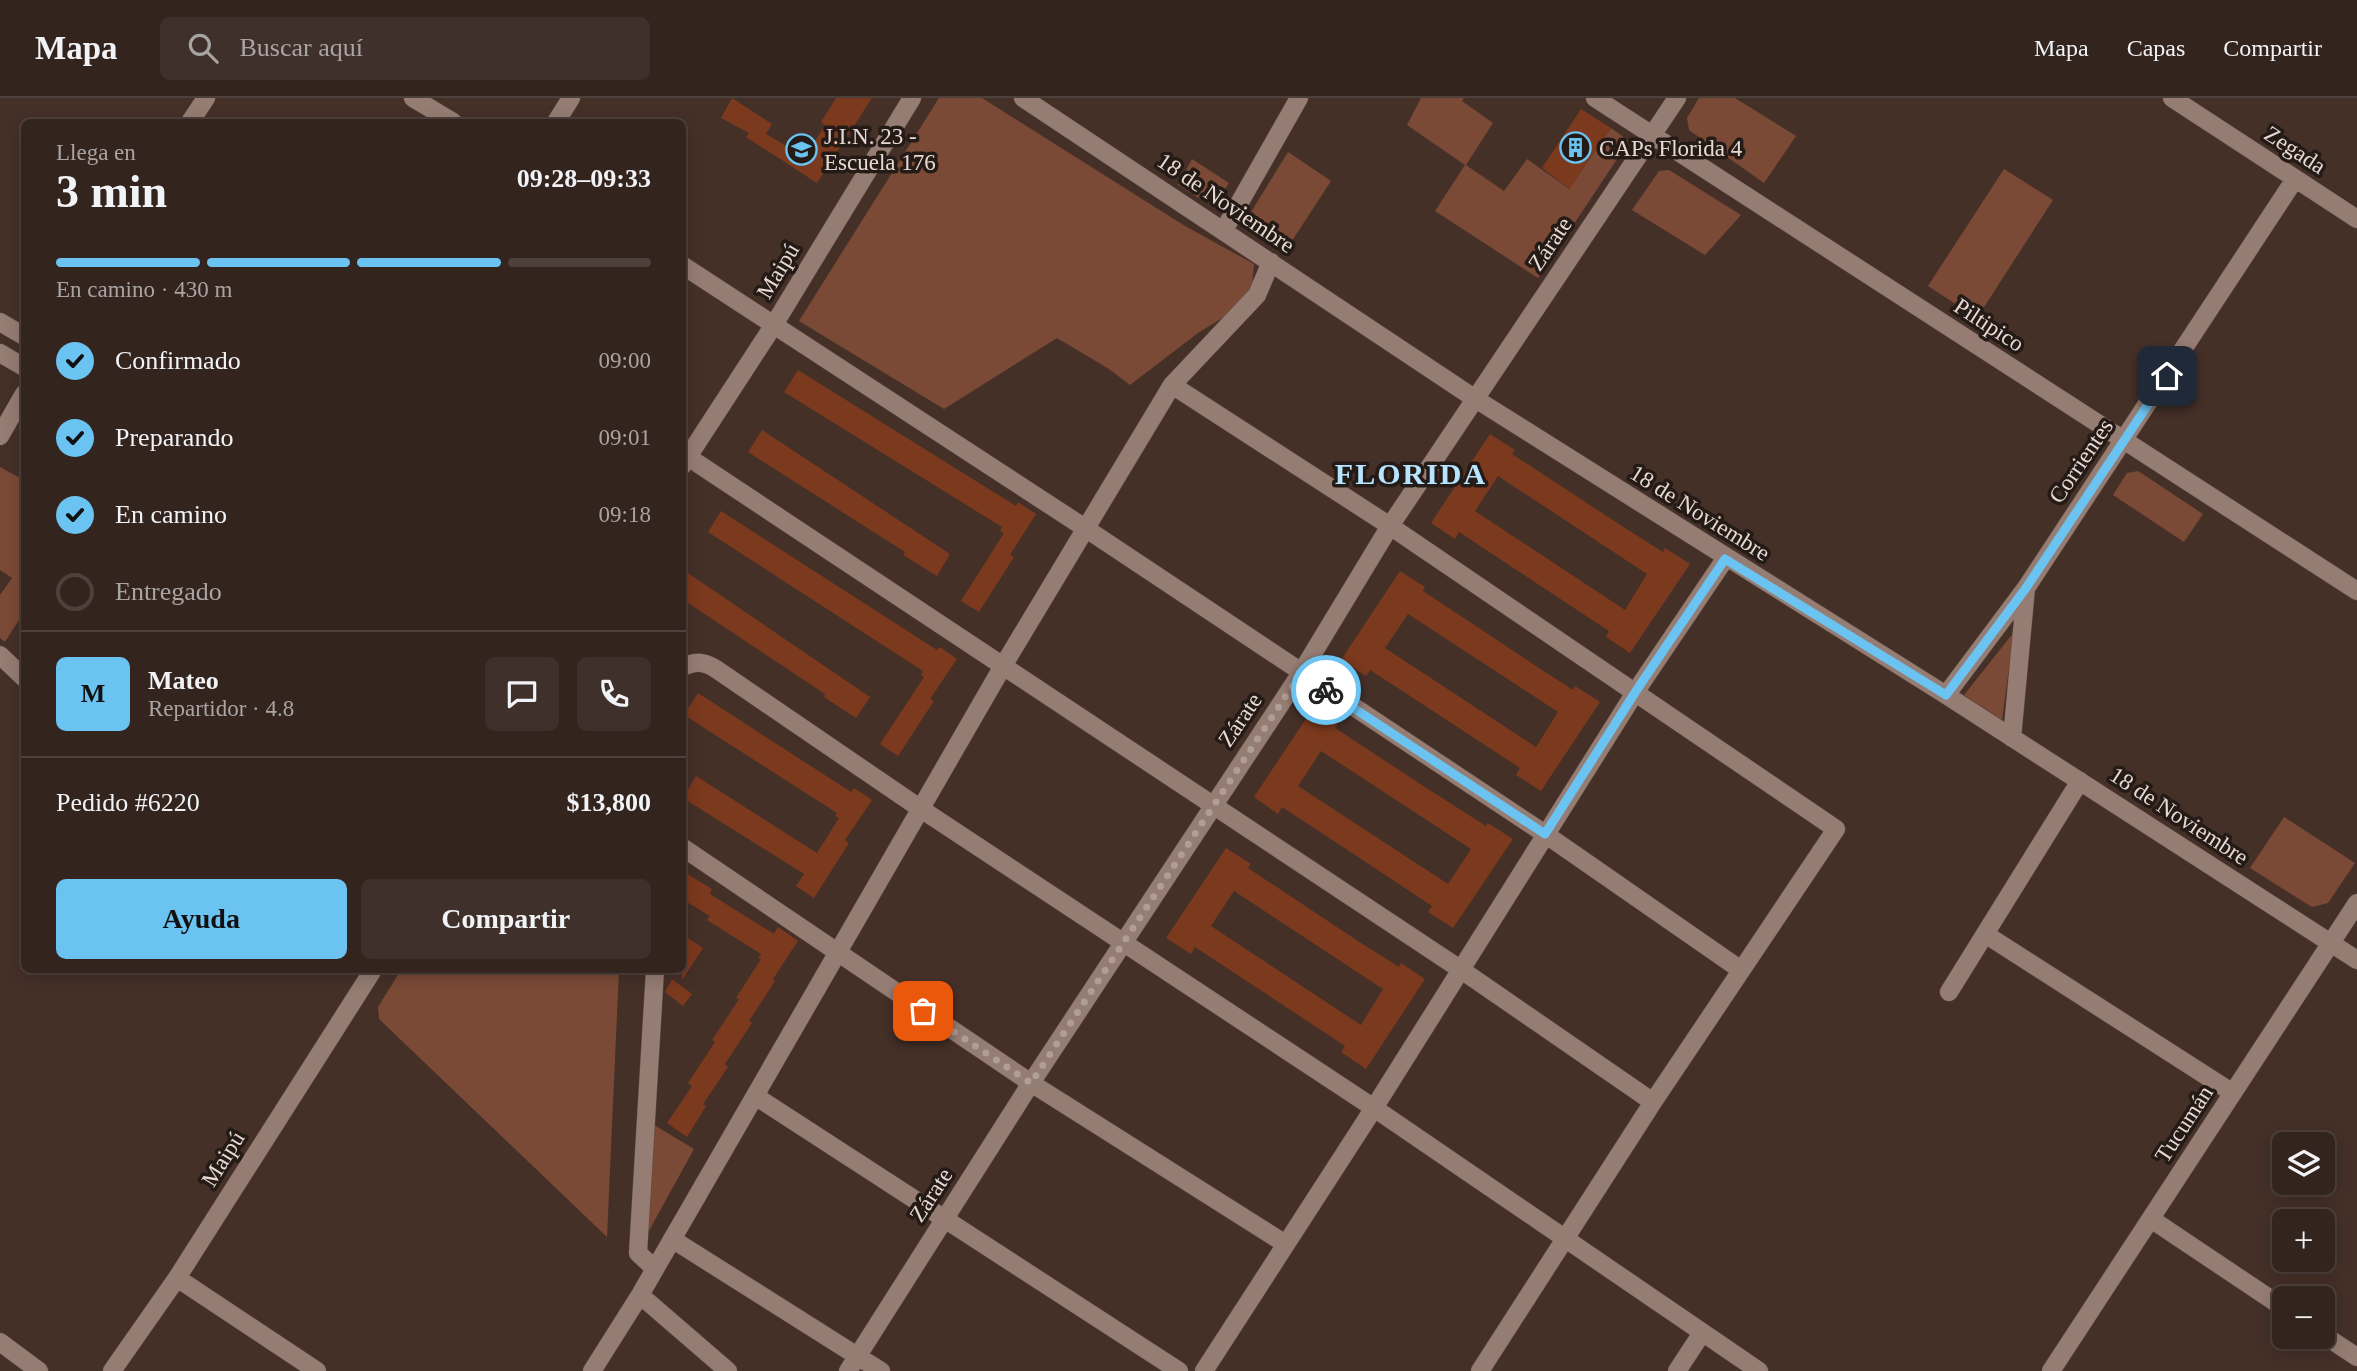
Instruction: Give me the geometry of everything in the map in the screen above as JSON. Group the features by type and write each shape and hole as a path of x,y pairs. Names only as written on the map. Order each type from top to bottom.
{"street":[{"path":"192,119 206,98"},
{"path":"414,98 448,119"},
{"path":"558,119 571,98"},
{"name":"Maipú","path":"686,459 775,323 912,98"},
{"name":"18 de Noviembre","path":"1023,98 1474,398 1725,559 1946,695 2357,960"},
{"path":"1224,230 1299,98"},
{"name":"Piltipico","path":"1595,98 2357,591"},
{"name":"Zárate","path":"853,1364 1031,1083 1301,673 1390,526 1677,98"},
{"name":"Zegada","path":"2172,98 2357,219"},
{"name":"Corrientes","path":"1946,695 2026,588 2295,179"},
{"path":"592,1371 640,1296 1003,666 1172,385 1257,295 1271,262"},
{"path":"686,267 775,323 1545,834 1741,970"},
{"path":"0,323 21,334"},
{"path":"0,353 21,365"},
{"path":"1172,385 1390,526 1836,829 1653,1102 1480,1371"},
{"path":"0,436 21,399"},
{"path":"686,462 1213,805 1460,969 1653,1102"},
{"path":"1204,1371 1284,1243 1374,1108 1636,691 1725,559"},
{"path":"2012,738 2026,588"},
{"path":"0,655 21,675"},
{"path":"686,665 706,662 921,809 1374,1108 1759,1371"},
{"path":"1949,992 2080,781"},
{"path":"686,850 1031,1083 1284,1243"},
{"name":"Tucumán","path":"2051,1371 2357,903"},
{"path":"1985,934 2233,1093"},
{"name":"Maipú","path":"111,1371 177,1278 371,973"},
{"path":"654,973 638,1253 655,1269"},
{"path":"755,1096 1180,1371"},
{"path":"2151,1219 2272,1300"},
{"path":"672,1239 853,1364 881,1371"},
{"path":"177,1278 317,1371"},
{"path":"640,1296 728,1371"},
{"path":"1677,1371 1702,1333"},
{"path":"0,1342 39,1371"},
{"path":"2335,1343 2357,1357"}],"shaded area":[{"path":"939,98 982,98 1185,226 1254,264 1252,286 1232,312 1198,333 1130,385 1057,338 944,409 799,321"},
{"path":"1421,98 1464,98 1462,101 1493,123 1466,165 1504,191 1527,159 1569,189 1611,128 1629,141 1538,278 1435,211 1465,165 1407,125"},
{"path":"1699,98 1735,98 1796,136 1764,183 1689,130 1687,118"},
{"path":"1288,152 1331,181 1284,253 1243,225"},
{"path":"1192,159 1229,183 1218,200 1207,203 1178,185"},
{"path":"2004,169 2053,200 1977,318 1928,286"},
{"path":"1669,170 1741,215 1705,255 1632,210 1659,171"},
{"path":"0,467 21,478 21,617 5,642 0,638 0,595 12,578 0,570"},
{"path":"2138,471 2203,514 2184,542 2113,495 2127,473"},
{"path":"2014,632 2002,720 1964,695"},
{"path":"2284,817 2355,863 2328,903 2312,907 2250,868"},
{"path":"399,973 619,973 607,1237 379,1019 378,1007"},
{"path":"644,1119 694,1149 645,1238"}],"building":[{"path":"732,98 772,124 766,134 805,157 825,125 821,122 836,98 872,98 817,183 746,137 749,133 721,118"},
{"name":"CAPs Florida 4","path":"1581,109 1611,128 1569,189 1542,168"},
{"path":"798,370 1016,506 1018,502 1036,514 1010,555 1014,557 979,612 961,601 1004,533 1000,531 1002,527 784,392"},
{"path":"762,430 950,554 937,576 903,555 905,552 748,452"},
{"path":"1490,434 1515,450 1512,454 1625,528 1663,552 1665,548 1690,564 1630,653 1606,637 1609,631 1459,532 1455,539 1431,523","holes":["1498,476 1647,574 1625,610 1475,511"]},
{"path":"721,511 937,650 940,647 957,659 930,699 934,701 898,756 880,744 924,677 921,675 923,671 708,532"},
{"path":"1400,571 1425,587 1423,591 1536,666 1573,690 1575,686 1600,702 1541,791 1516,775 1520,768 1370,670 1366,676 1341,660","holes":["1408,614 1558,712 1536,747 1385,648"]},
{"path":"686,572 870,697 856,718 824,697 825,694 686,602"},
{"path":"698,693 851,792 854,788 872,800 845,840 849,843 814,898 796,886 804,874 686,800 686,793 696,776 817,853 839,818 835,816 837,813 686,716"},
{"path":"1313,708 1338,724 1335,728 1425,787 1486,826 1488,823 1513,839 1453,928 1428,912 1432,906 1343,847 1282,807 1278,814 1254,797","holes":["1321,751 1471,849 1448,884 1298,786"]},
{"path":"1226,848 1251,864 1248,868 1361,943 1399,967 1401,963 1425,979 1366,1069 1341,1052 1345,1046 1195,947 1191,954 1166,938","holes":["1234,891 1383,989 1361,1025 1211,926"]},
{"path":"686,873 712,889 710,894 774,934 778,927 798,941 749,1021 752,1023 725,1064 728,1067 703,1104 706,1106 687,1137 667,1123 692,1086 688,1083 715,1042 712,1040 761,959 758,958 761,954 707,920 710,916 686,901"},
{"path":"686,937 703,948 682,980 682,973 686,973"},
{"path":"672,979 692,994 683,1006 665,992"}],"way so far":[{"path":"923,1011 1031,1083 1301,673 1326,690"}],"place":[{"name":"CAPs Florida 4","path":"1576,148"},
{"name":"J.I.N. 23 - Escuela 176","path":"801,149"}],"district":[{"name":"FLORIDA","path":"1411,473"}],"route":[{"path":"1326,690 1545,834 1636,691 1725,559 1946,695 2026,588 2167,376"}]}
